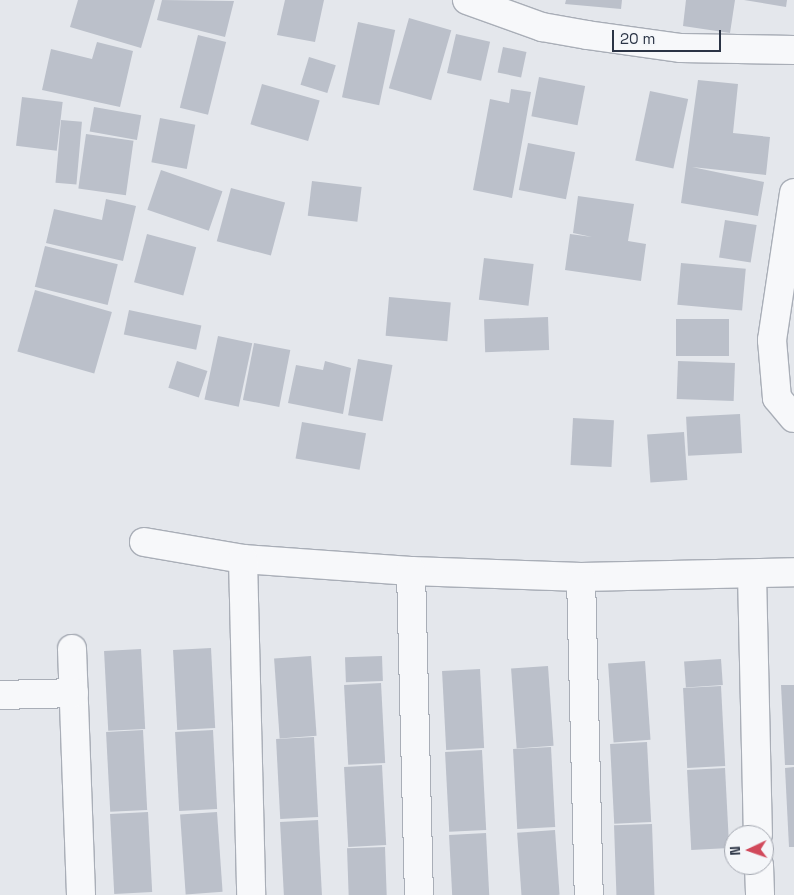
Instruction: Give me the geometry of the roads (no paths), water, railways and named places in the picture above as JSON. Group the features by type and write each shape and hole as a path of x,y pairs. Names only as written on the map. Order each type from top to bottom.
{"street":[{"path":"467,0 542,27 587,35 681,48 794,50"},
{"path":"794,193 772,340 777,398 794,418"},
{"path":"144,542 243,559 411,571 581,577 794,572"},
{"path":"243,559 251,895"},
{"path":"411,571 419,895"},
{"path":"752,574 758,825"},
{"path":"581,577 589,895"},
{"path":"72,649 81,895"},
{"path":"0,696 74,693"},
{"path":"759,875 760,895"}]}
